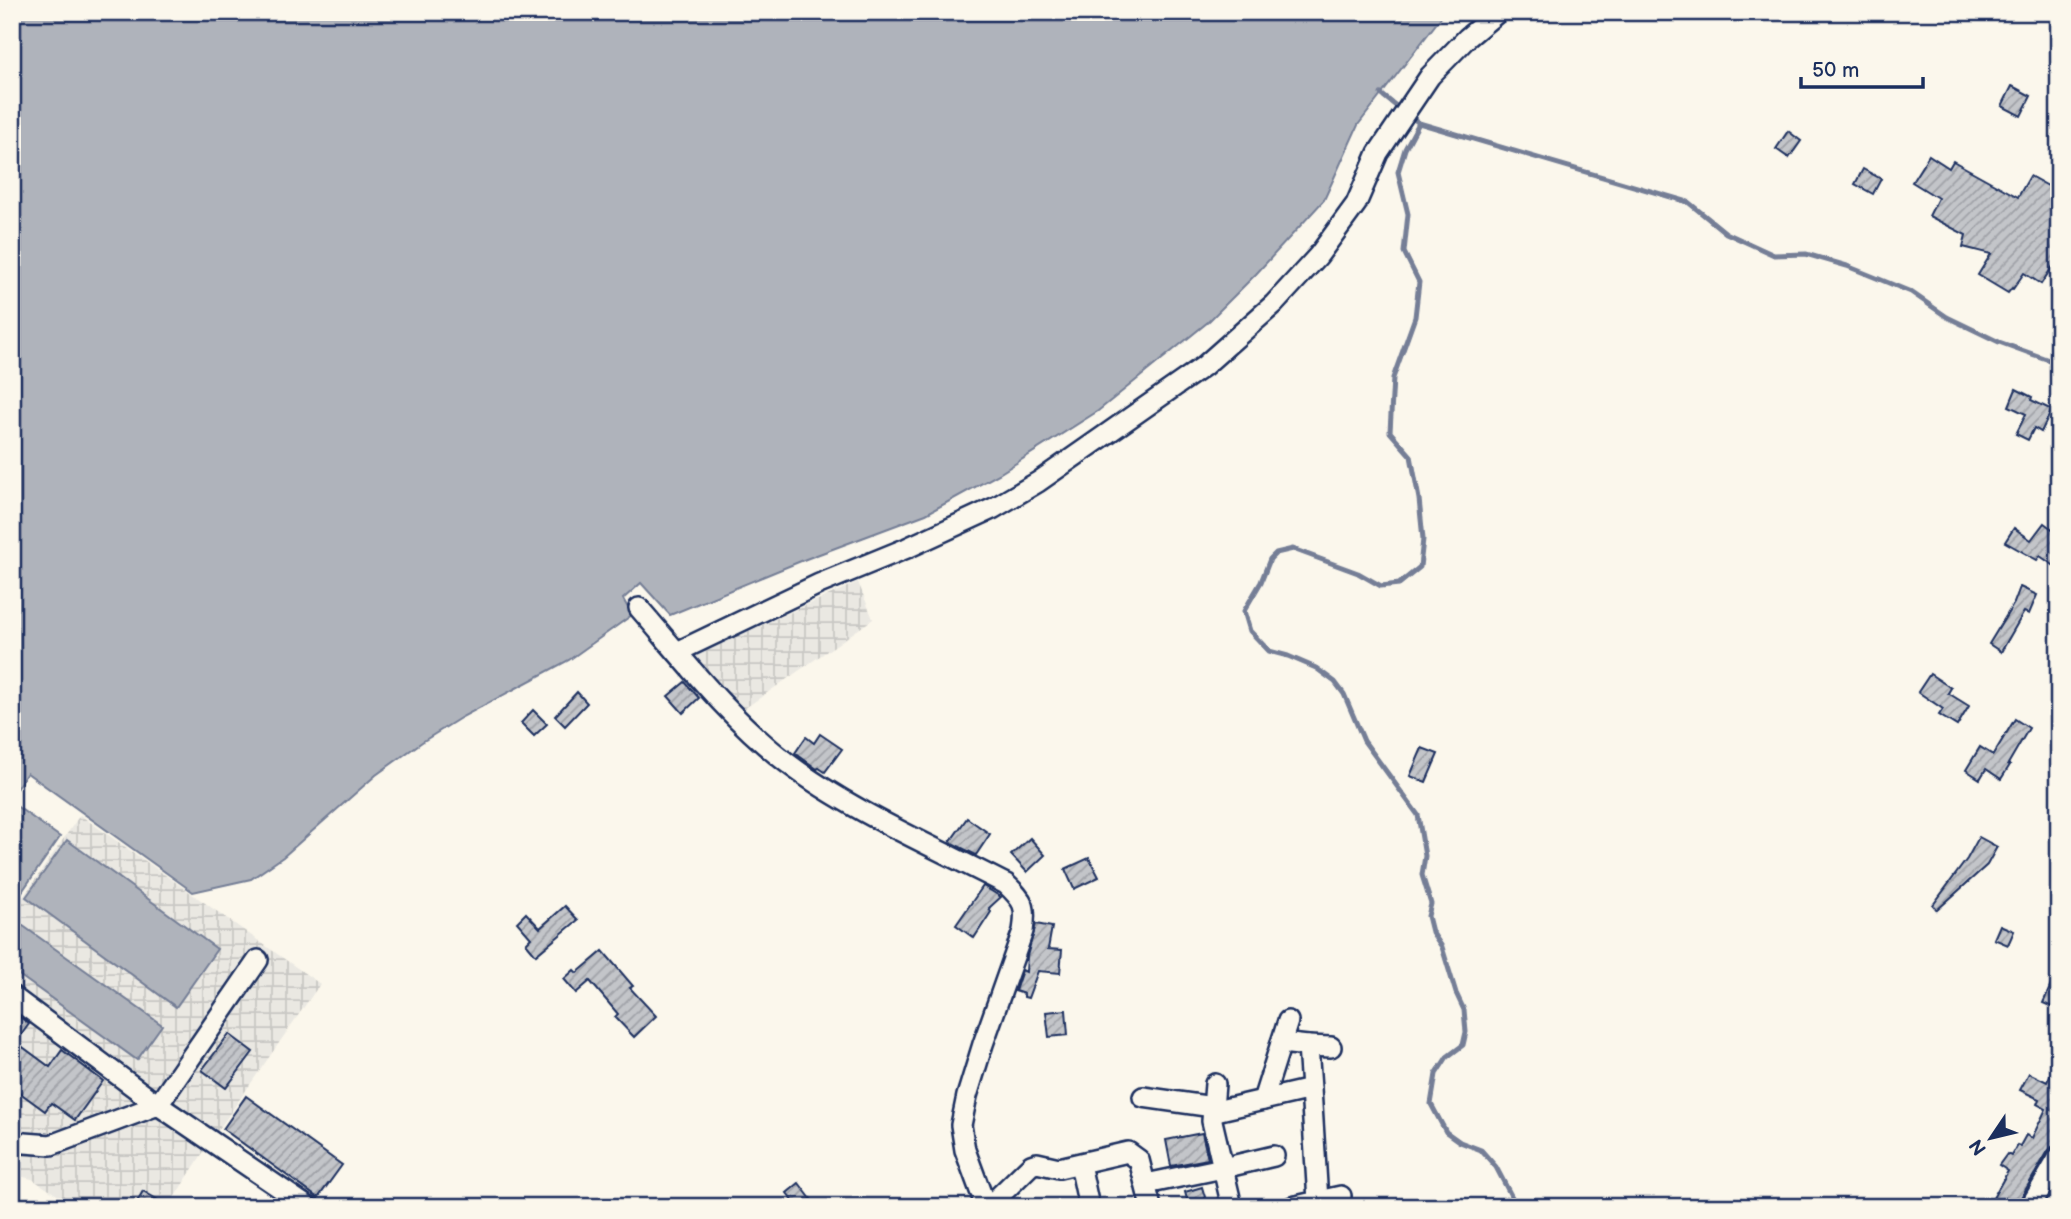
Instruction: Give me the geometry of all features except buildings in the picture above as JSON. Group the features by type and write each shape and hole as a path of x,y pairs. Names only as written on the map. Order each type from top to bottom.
{"street":[{"path":"677,652 819,584 994,508 1038,482 1204,366 1274,304 1318,256 1356,204 1378,153 1430,76 1467,38 1498,12"},
{"path":"639,608 755,736 787,763 880,820 1006,884 1020,897 1026,913 1023,931 983,1044 961,1125 965,1150 987,1207 1031,1165 1037,1163 1059,1168 1128,1152 1139,1160 1151,1207"},
{"path":"12,1142 51,1145 158,1105 258,960"},
{"path":"12,996 158,1105 308,1207"},
{"path":"1263,1100 1288,1021"},
{"path":"1281,1044 1331,1047"},
{"path":"1308,1046 1318,1200"},
{"path":"1215,1084 1212,1121 1232,1207"},
{"path":"1143,1097 1220,1110 1311,1089"},
{"path":"1146,1184 1274,1156"},
{"path":"2030,1207 2059,1157"},
{"path":"1080,1164 1089,1207"},
{"path":"1292,1207 1341,1196"}],"shaded area":[{"path":"12,12 1445,12 1358,125 1324,200 1208,322 1098,411 999,474 926,514 806,559 670,615 641,583 623,599 632,615 569,660 462,717 422,742 376,775 283,857 251,879 193,892 27,773 12,795"},
{"path":"858,582 873,619 741,711 693,656"},
{"path":"12,803 60,837 21,893 12,886"},
{"path":"80,815 320,984 168,1207 76,1207 32,1179 12,1174 12,913"},
{"path":"67,840 217,949 176,1007 26,897"},
{"path":"12,918 162,1025 137,1060 12,970"}],"waterway":[{"path":"1381,94 1401,110"},
{"path":"1409,115 1419,123 1688,202 1726,233 1774,255 1806,254 1847,266 1911,292 1947,317 1999,342 2049,360 2059,374"},
{"path":"1419,123 1405,149 1398,172 1408,214 1404,252 1419,282 1415,317 1393,378 1390,432 1411,456 1423,539 1420,567 1399,584 1381,586 1358,573 1293,549 1276,553 1270,559 1261,582 1244,611 1250,631 1269,651 1316,668 1335,682 1344,694 1364,741 1418,815 1425,856 1422,875 1431,904 1428,916 1464,1010 1466,1032 1463,1045 1447,1057 1436,1074 1431,1104 1446,1132 1460,1142 1481,1150 1496,1167 1517,1207"}]}
